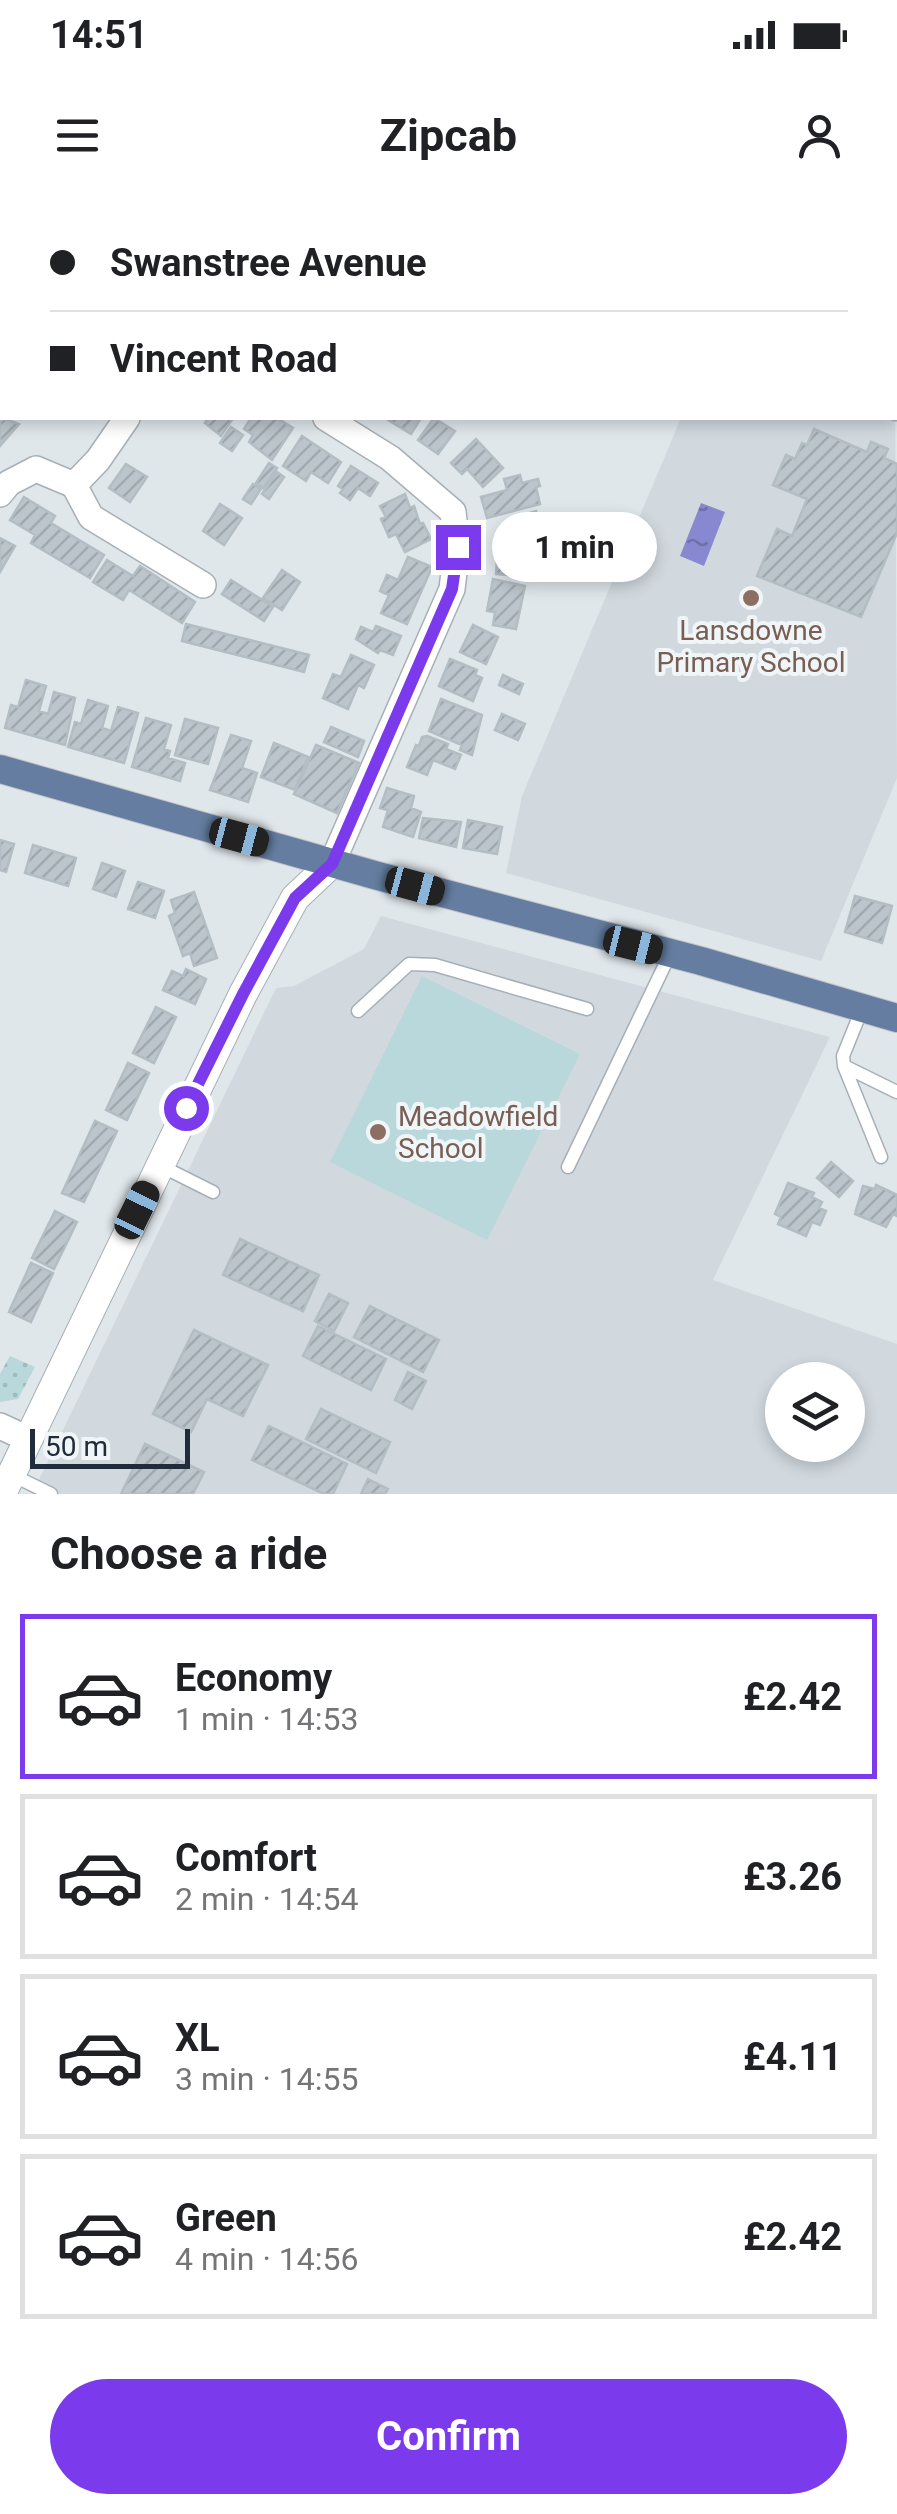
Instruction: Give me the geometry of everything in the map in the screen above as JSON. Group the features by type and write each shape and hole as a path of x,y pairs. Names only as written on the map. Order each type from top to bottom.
{"main road":[{"path":"0,769 897,1018"}],"street":[{"path":"74,485 98,460 125,420"},
{"path":"7,1485 243,994 295,898 332,864 452,589 458,547 453,512 390,458 329,420"},
{"path":"0,494 9,483 36,469 74,485 91,517 203,585"},
{"path":"0,1426 28,1439"}],"lane":[{"path":"568,1167 670,954"},
{"path":"358,1011 409,964 435,964 587,1008"},
{"path":"862,1009 843,1056 844,1066 881,1157"},
{"path":"844,1066 897,1092"},
{"path":"159,1165 213,1192"},
{"path":"7,1485 51,1494"}],"shaded area":[{"name":"Lansdowne Primary School","path":"680,420 895,420 897,778 821,961 506,873 522,796"},
{"path":"381,916 830,1037 713,1280 897,1344 897,1494 32,1494 276,988 294,986 364,949"},
{"path":"422,976 580,1054 487,1240 330,1162"},
{"path":"10,1356 35,1367 18,1399 0,1402 0,1374"}],"water":[{"path":"701,503 725,512 704,566 680,556"}],"building":[{"path":"0,420 19,424 0,446"},
{"path":"207,420 232,420 221,436 205,423"},
{"path":"250,420 280,420 293,428 272,460 249,442 253,435 244,429"},
{"path":"388,420 420,420 411,434"},
{"path":"433,420 455,431 438,454 418,440"},
{"path":"231,427 243,435 232,451 220,443"},
{"path":"814,429 867,452 871,442 888,449 884,458 897,464 897,533 861,617 757,576 777,529 792,536 807,499 773,485 786,455 795,459"},
{"path":"302,436 341,462 328,483 311,472 306,481 283,466"},
{"path":"476,439 503,468 483,487 467,469 462,474 451,463"},
{"path":"269,463 277,468 263,488 256,483"},
{"path":"126,464 147,477 130,502 109,488"},
{"path":"351,466 378,483 370,496 358,488 350,500 340,493 343,489 338,486"},
{"path":"277,472 284,477 269,499 262,494"},
{"path":"520,475 522,483 538,479 540,504 487,518 481,497 507,490 504,479"},
{"path":"253,484 261,489 251,504 243,499"},
{"path":"405,494 431,539 405,552 396,534 389,537 380,506"},
{"path":"24,497 55,516 51,523 104,555 90,578 31,543 35,535 10,520"},
{"path":"220,504 242,518 224,545 203,531"},
{"path":"536,511 540,522 519,528 516,517"},
{"path":"499,535 524,537 523,547 535,547 533,571 525,571 524,576 496,574"},
{"path":"0,538 15,546 0,572"},
{"path":"408,557 432,567 407,624 381,613 389,595 380,591 387,575 398,580"},
{"path":"107,560 133,576 140,566 195,602 182,623 129,590 123,600 93,582"},
{"path":"282,570 300,582 282,610 263,598"},
{"path":"493,579 525,586 516,629 493,625 495,612 487,611"},
{"path":"231,580 273,607 264,621 222,594"},
{"path":"186,624 309,655 304,672 182,641"},
{"path":"473,625 498,637 486,664 460,652"},
{"path":"376,626 401,636 393,655 380,650 378,653 356,639 361,627 373,632"},
{"path":"351,655 374,665 364,688 358,685 348,709 323,698 333,674 341,677"},
{"path":"450,659 477,670 475,675 482,678 473,701 439,686"},
{"path":"503,675 523,684 519,694 499,685"},
{"path":"26,680 46,686 39,711 48,714 54,692 75,698 65,745 5,728 11,705 18,707"},
{"path":"441,699 482,715 472,755 460,750 462,745 429,731"},
{"path":"88,700 108,706 102,728 111,731 118,707 138,713 124,763 68,747 75,722 81,724"},
{"path":"502,714 525,724 518,740 495,730"},
{"path":"146,718 171,725 164,749 170,751 168,758 185,763 180,781 132,767"},
{"path":"185,719 218,728 208,764 175,755"},
{"path":"331,727 364,741 358,757 324,742"},
{"path":"231,735 251,741 242,768 257,773 248,802 210,790"},
{"path":"427,736 448,744 446,749 461,755 455,769 433,760 427,775 407,767 416,745"},
{"path":"274,743 308,757 295,790 261,777"},
{"path":"316,745 359,763 337,813 294,794"},
{"path":"387,788 414,796 411,808 421,812 413,837 383,827 388,810 380,808"},
{"path":"423,818 461,822 456,847 419,838"},
{"path":"468,820 502,827 497,854 463,848"},
{"path":"0,840 14,844 6,872 0,870"},
{"path":"33,845 76,858 68,886 25,873"},
{"path":"102,863 125,871 116,897 93,889"},
{"path":"138,882 164,891 155,918 128,909"},
{"path":"194,892 217,958 194,966 190,953 183,956 169,916 175,913 171,900"},
{"path":"855,896 892,906 882,943 845,932"},
{"path":"186,969 206,979 195,1004 163,990 172,971 183,976"},
{"path":"156,1007 176,1017 154,1063 133,1053"},
{"path":"128,1063 149,1073 127,1120 106,1110"},
{"path":"95,1121 117,1131 84,1202 62,1193"},
{"path":"831,1162 853,1181 839,1197 817,1178"},
{"path":"788,1183 814,1193 812,1197 822,1202 819,1208 826,1211 820,1225 812,1222 806,1236 778,1224 781,1217 775,1214"},
{"path":"876,1185 897,1195 897,1216 893,1214 886,1227 855,1214 863,1186 875,1189"},
{"path":"55,1211 77,1222 54,1269 32,1258"},
{"path":"240,1239 319,1275 303,1311 223,1275"},
{"path":"31,1263 53,1273 31,1322 9,1312"},
{"path":"329,1294 348,1303 334,1331 315,1321"},
{"path":"370,1306 439,1340 423,1372 354,1337"},
{"path":"318,1326 386,1359 371,1390 303,1356"},
{"path":"194,1330 268,1365 243,1416 207,1399 191,1432 153,1414"},
{"path":"408,1372 426,1381 412,1409 395,1400"},
{"path":"321,1409 390,1442 376,1473 306,1439"},
{"path":"269,1426 347,1464 333,1494 324,1494 252,1460"},
{"path":"145,1444 204,1472 193,1494 121,1494"},
{"path":"368,1479 388,1489 385,1494 361,1494"}],"place":[{"name":"Lansdowne Primary School","path":"751,598"},
{"name":"Meadowfield School","path":"378,1132"}],"route":[{"path":"186,1108 295,898 332,864 452,589 458,547"}]}
